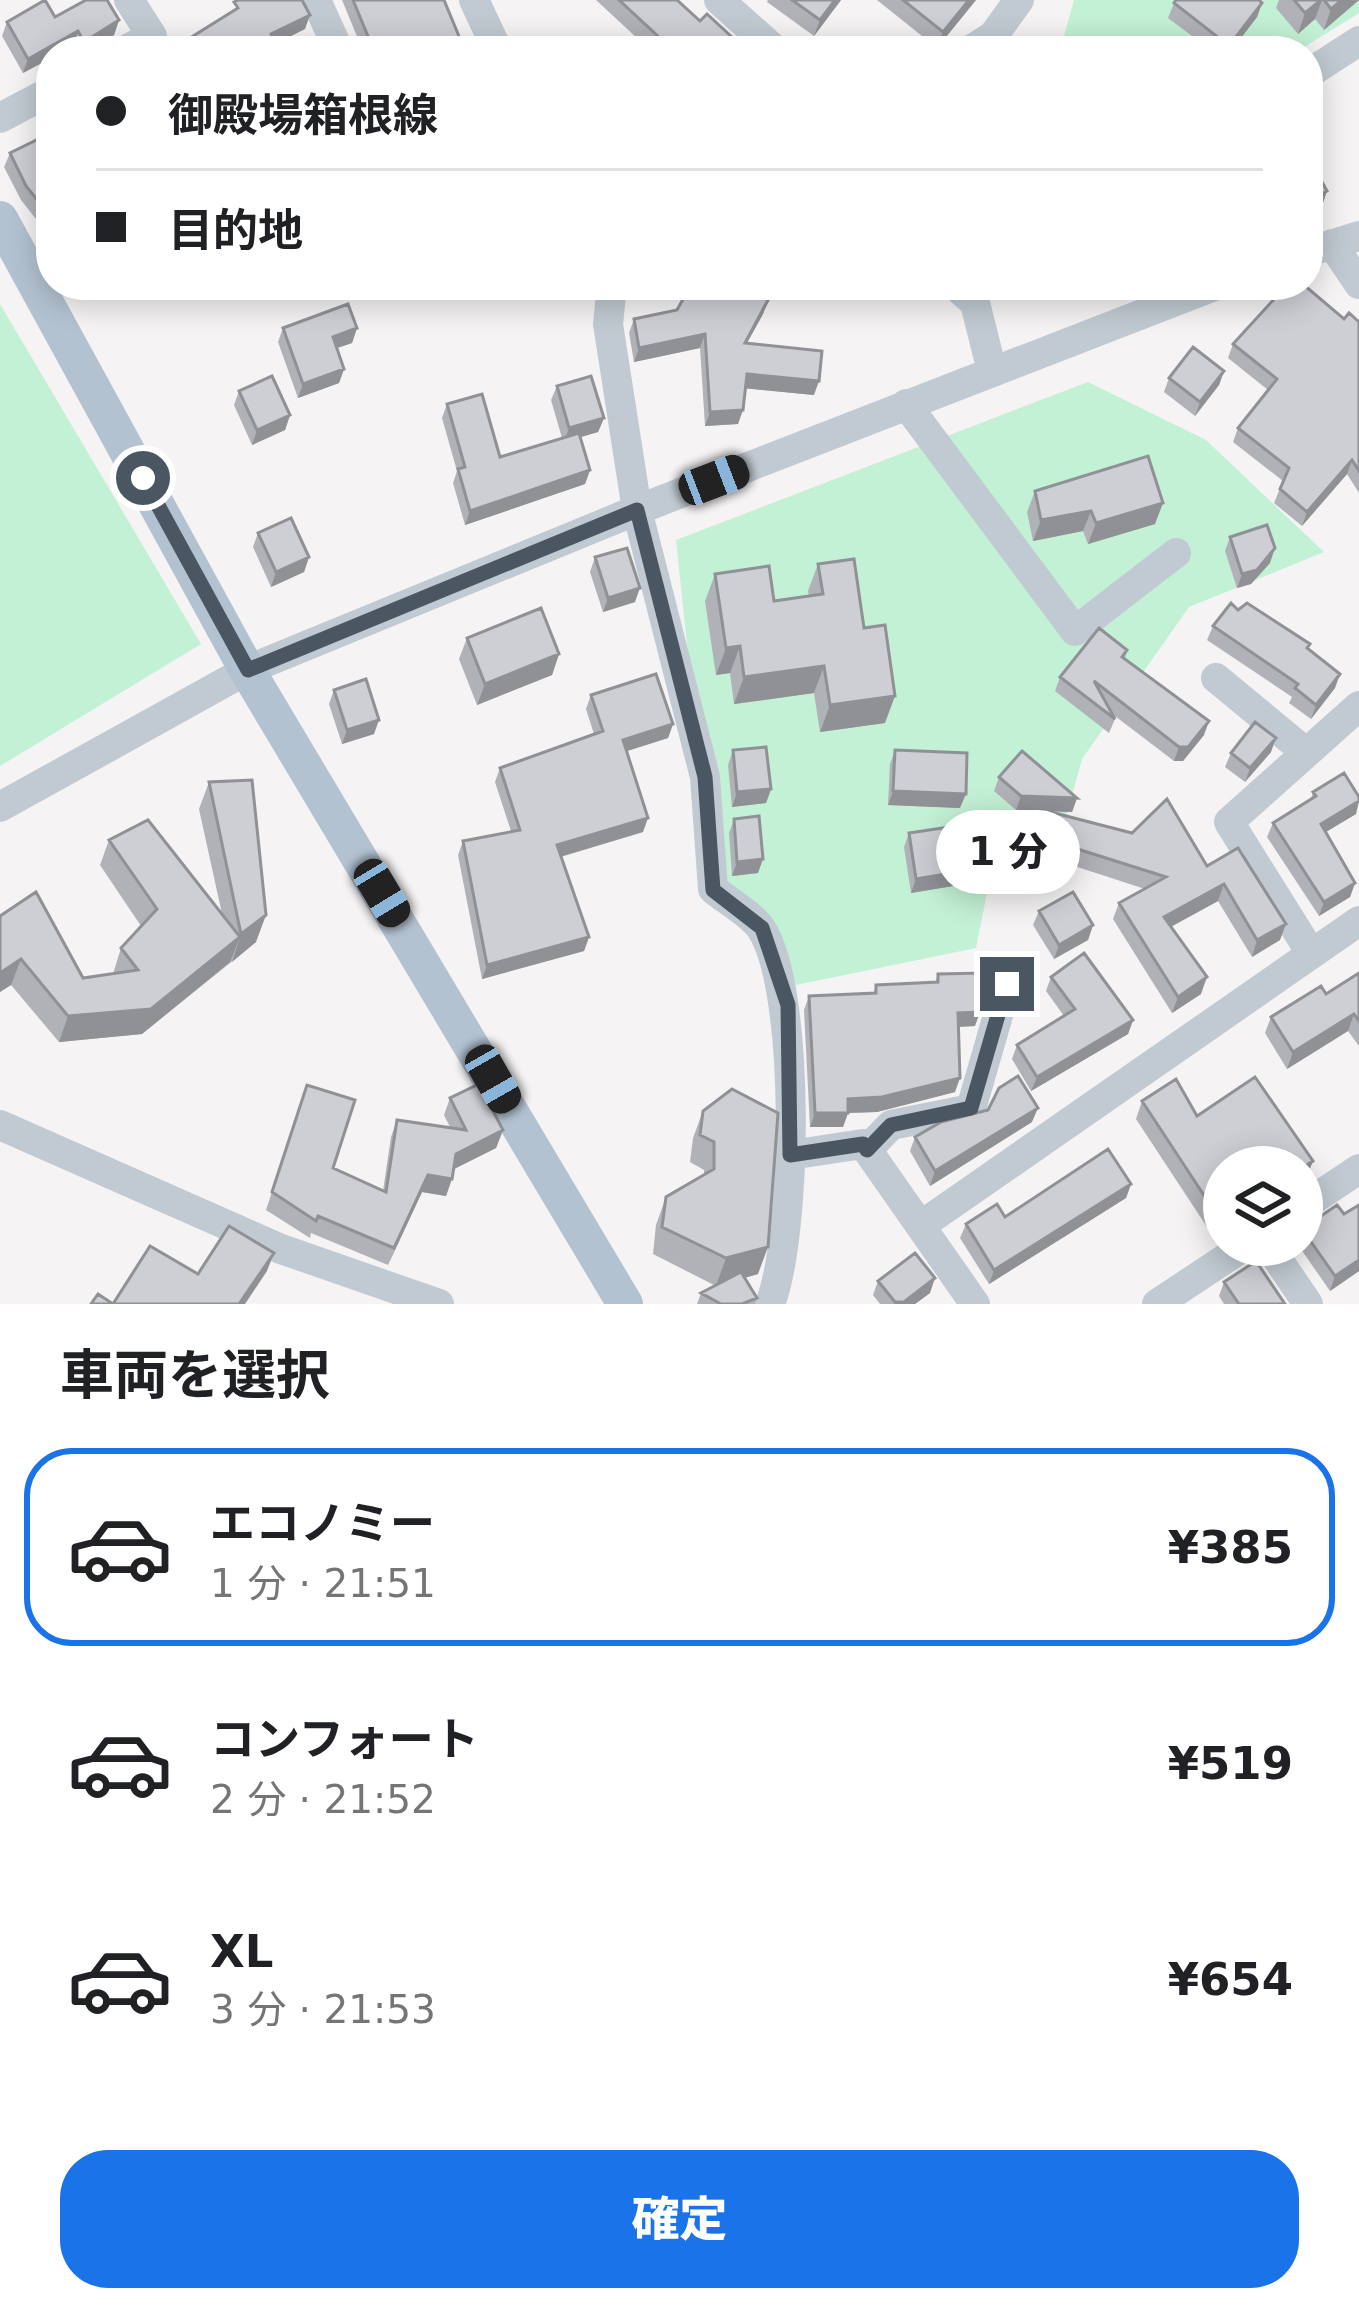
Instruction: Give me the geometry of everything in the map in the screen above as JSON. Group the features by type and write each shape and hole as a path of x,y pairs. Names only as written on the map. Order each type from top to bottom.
{"main road":[{"path":"0,219 36,269"},
{"path":"54,300 248,670 625,1304"}],"street":[{"path":"129,0 152,36"},
{"path":"316,0 332,36"},
{"path":"474,0 491,36"},
{"path":"719,0 759,36"},
{"path":"993,36 1019,0"},
{"path":"1323,64 1359,41"},
{"path":"0,118 36,99"},
{"path":"1333,244 1359,284"},
{"path":"610,300 608,324 637,510 705,777 713,890 762,928 788,1005 790,1155 770,1304"},
{"path":"972,300 992,370"},
{"path":"0,807 248,670 1157,300"},
{"path":"906,404 1075,631 1176,553"},
{"path":"1216,678 1304,750"},
{"path":"1311,953 1228,822 1359,706"},
{"path":"923,1224 1359,921"},
{"path":"867,1150 891,1125 971,1108 1007,984"},
{"path":"0,1125 281,1249 439,1304"},
{"path":"790,1155 863,1144 975,1304"},
{"path":"1323,1193 1359,1169"},
{"path":"1157,1304 1214,1266"},
{"path":"1282,1266 1308,1304"}],"green space":[{"path":"1074,0 1359,0 1359,13 1322,36 1064,36"},
{"path":"0,304 201,644 0,766"},
{"path":"1088,382 1206,440 1324,552 1189,607 1082,759 1060,838 993,863 976,948 796,985 713,889 676,540"}],"building":[{"path":"45,0 55,17 86,0 107,0 119,20 94,36 81,36 78,31 69,36 36,36 36,55 28,59 7,22"},
{"path":"302,0 310,15 272,36 193,36 238,8 234,2"},
{"path":"353,0 444,0 459,36 368,36"},
{"path":"619,0 677,0 700,21 707,14 731,36 658,36"},
{"path":"792,0 835,0 820,20"},
{"path":"903,0 969,0 943,32"},
{"path":"1294,0 1321,0 1305,13"},
{"path":"1174,3 1262,3 1237,36 1216,36"},
{"path":"36,140 36,198 26,186 10,153"},
{"path":"683,300 768,300 745,343 822,351 819,381 747,374 743,410 710,412 705,334 639,348 634,319 677,310"},
{"path":"1273,300 1322,300 1344,319 1349,313 1359,322 1359,471 1352,460 1307,512 1280,489 1289,468 1238,428 1277,379 1233,344"},
{"path":"348,304 357,328 333,337 344,369 303,384 283,328"},
{"path":"1193,347 1224,371 1200,402 1169,378"},
{"path":"272,376 290,415 257,430 239,391"},
{"path":"591,376 604,418 569,428 557,386"},
{"path":"482,394 500,457 579,433 590,470 470,511 458,469 465,467 447,404"},
{"path":"1148,456 1163,503 1096,523 1091,511 1041,520 1035,491"},
{"path":"291,518 309,557 276,572 258,533"},
{"path":"1267,525 1275,548 1257,570 1242,574 1230,537"},
{"path":"627,548 640,588 608,598 595,557"},
{"path":"854,559 864,628 885,625 895,696 830,705 824,666 744,677 740,646 726,648 715,574 769,566 774,601 823,594 818,564"},
{"path":"1231,603 1238,610 1247,603 1310,644 1307,648 1340,674 1316,705 1295,688 1298,684 1213,626"},
{"path":"541,608 559,654 485,684 467,638"},
{"path":"1099,628 1127,650 1122,657 1209,721 1188,747 1179,747 1094,681 1115,719 1060,677"},
{"path":"656,674 673,724 623,740 648,818 557,845 589,937 487,965 463,841 520,830 500,768 603,731 591,695"},
{"path":"366,679 379,720 347,730 334,690"},
{"path":"1255,722 1276,738 1250,768 1231,753"},
{"path":"766,747 771,789 737,792 733,750"},
{"path":"895,750 967,753 966,794 893,791"},
{"path":"1022,751 1077,798 1021,796 999,777"},
{"path":"1344,773 1359,801 1321,824 1355,883 1324,902 1273,823"},
{"path":"252,780 266,915 241,934 209,782"},
{"path":"1167,799 1207,866 1238,848 1286,924 1257,940 1224,884 1164,917 1207,977 1178,997 1119,903 1166,877 1068,846 1073,837 1039,809 1132,833"},
{"path":"759,816 763,859 737,862 734,819"},
{"path":"148,820 240,937 151,1009 68,1016 21,959 0,973 0,916 36,892 83,978 138,970 121,948 157,909 109,840"},
{"path":"976,823 982,868 916,879 909,833"},
{"path":"1073,892 1093,925 1059,945 1039,911"},
{"path":"1084,953 1133,1020 1037,1077 1017,1045 1075,1009 1051,977"},
{"path":"984,973 980,1012 958,1013 960,1078 882,1097 848,1099 848,1113 815,1113 809,996 876,993 876,985 938,982 938,974"},
{"path":"1359,973 1359,1021 1354,1014 1293,1052 1271,1017 1321,986 1326,994"},
{"path":"1018,1076 1038,1108 935,1171 915,1137 941,1122 988,1110 999,1088"},
{"path":"1255,1077 1303,1146 1203,1146 1203,1194 1142,1101 1176,1079 1197,1116"},
{"path":"479,1084 503,1130 456,1154 452,1179 428,1175 394,1248 318,1216 316,1221 272,1192 307,1085 355,1100 333,1168 386,1192 397,1120 466,1130 450,1098"},
{"path":"732,1089 778,1113 768,1247 726,1258 662,1227 666,1197 714,1169 714,1142 700,1135 703,1111"},
{"path":"1108,1149 1131,1184 994,1270 966,1224 997,1204 1005,1217"},
{"path":"1337,1205 1344,1214 1359,1205 1359,1260 1335,1276 1323,1259 1323,1215"},
{"path":"229,1226 274,1253 239,1304 113,1304 150,1246 198,1274"},
{"path":"915,1253 935,1278 904,1302 895,1302 878,1281"},
{"path":"1248,1266 1259,1266 1285,1304 1239,1304 1224,1282"},
{"path":"741,1272 757,1298 721,1304 701,1293"},
{"path":"98,1294 113,1304 91,1304"}],"route":[{"path":"143,478 248,670 637,510 705,777 713,890 762,928 788,1005 790,1155 863,1144 867,1150 891,1125 971,1108 1007,984"}]}
